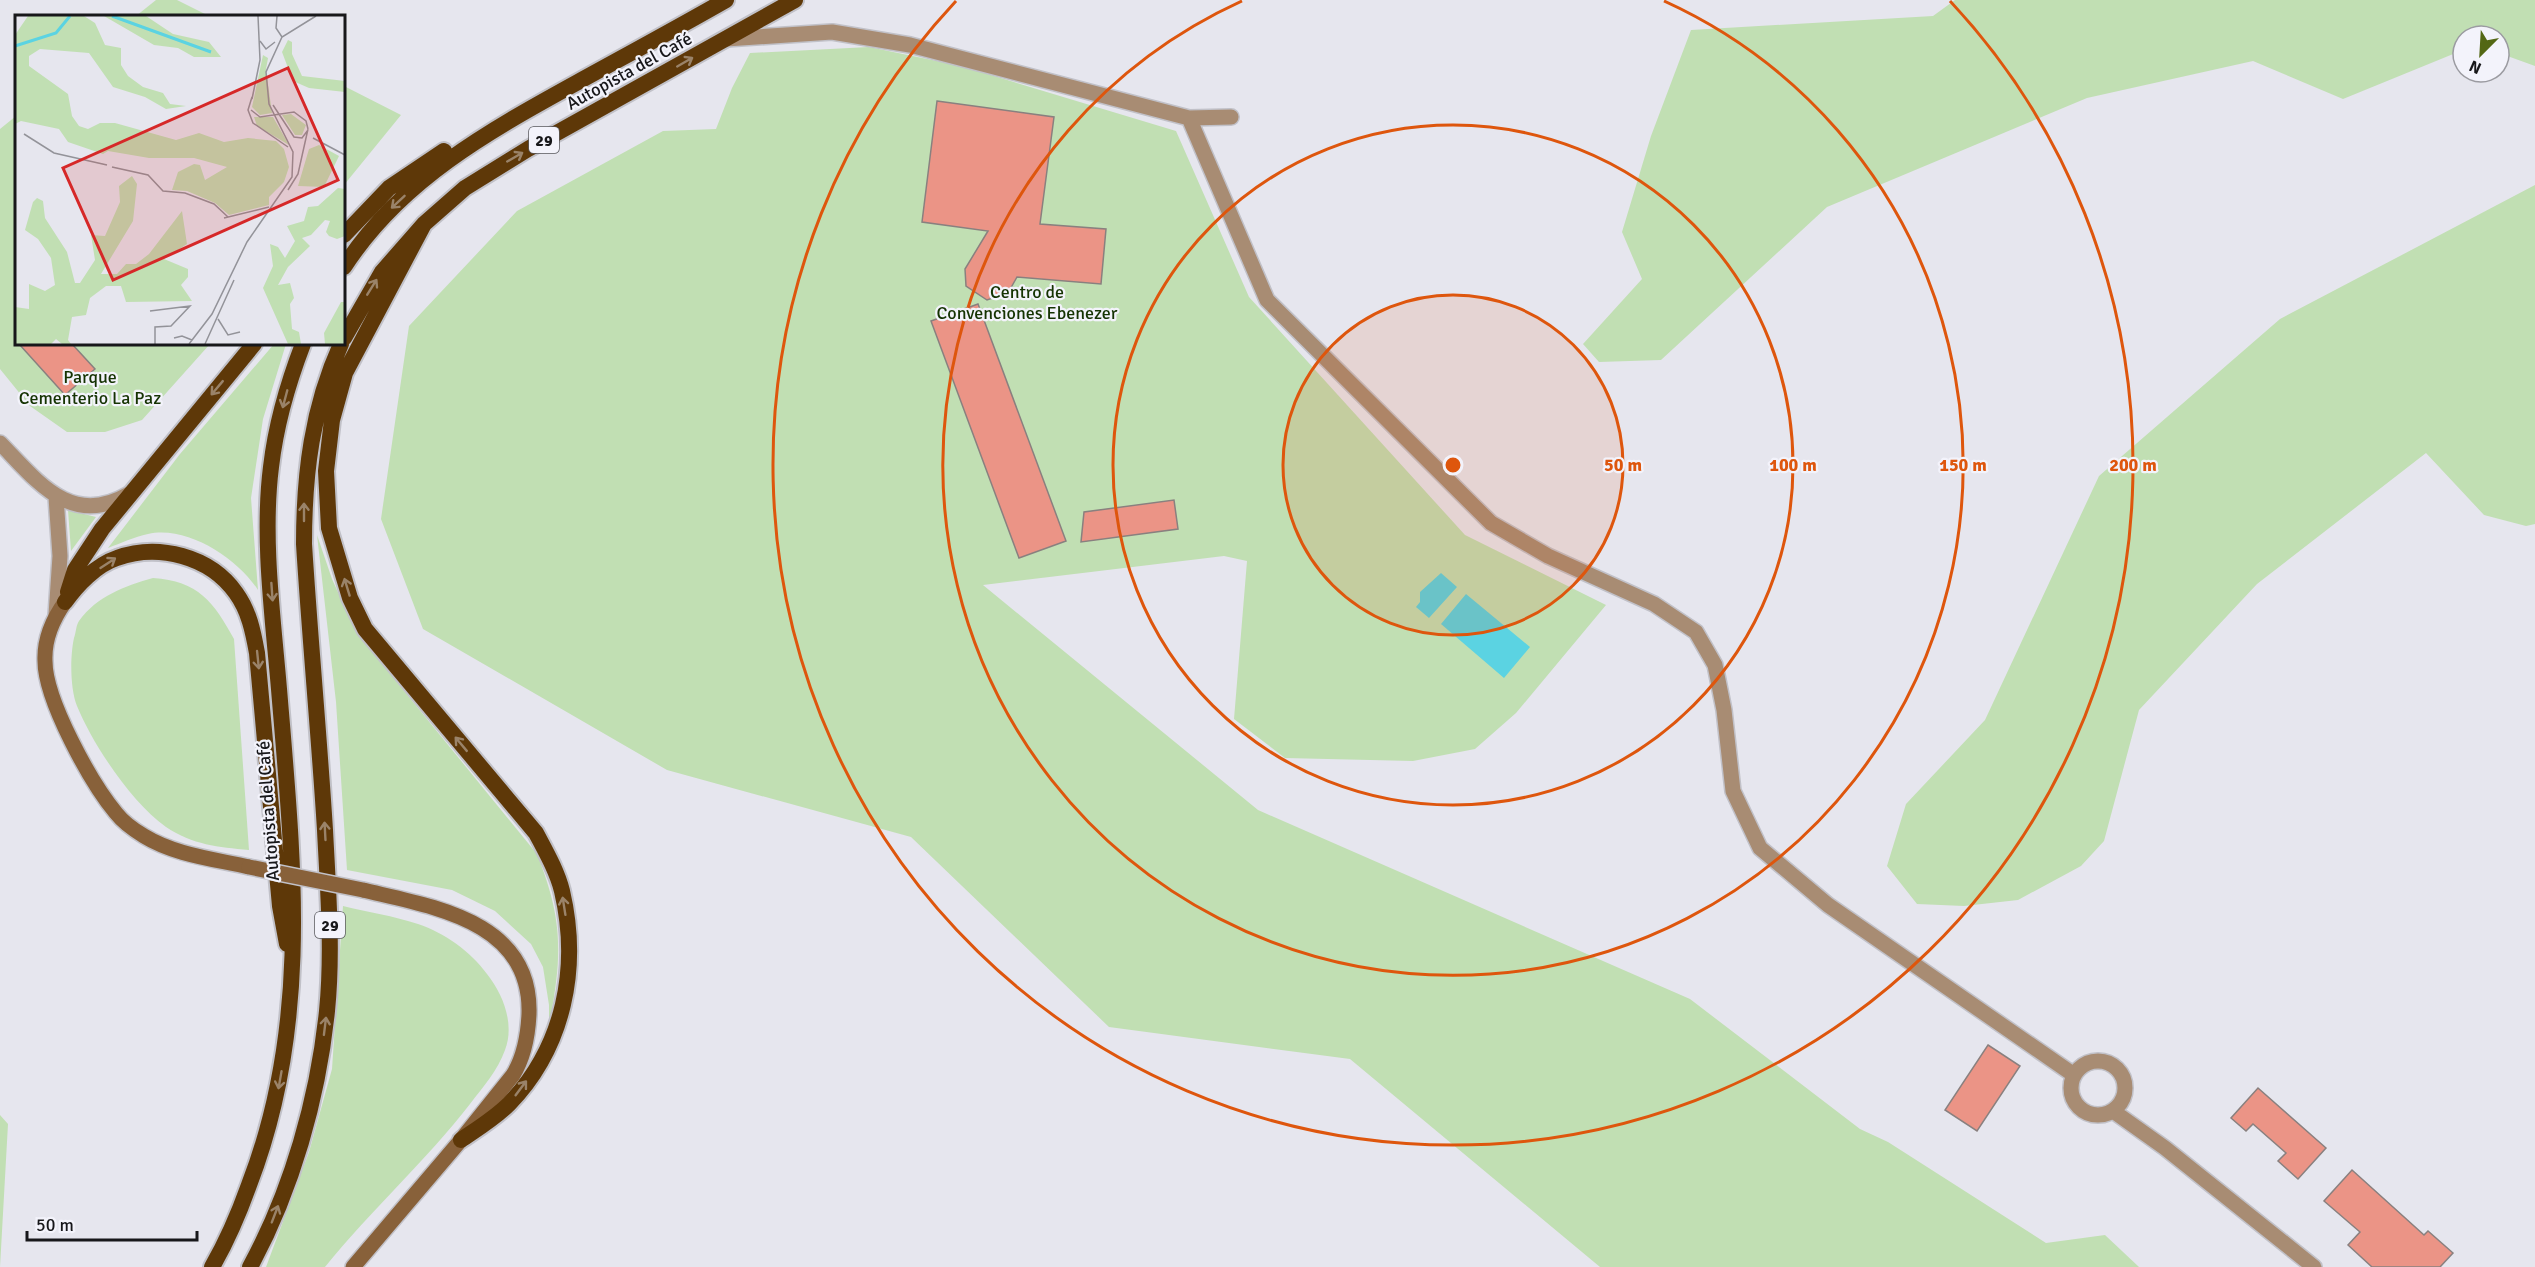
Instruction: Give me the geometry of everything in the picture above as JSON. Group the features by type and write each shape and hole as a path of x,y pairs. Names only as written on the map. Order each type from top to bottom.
{"highway":[{"name":"Autopista del Café","path":"345,266 389,211 420,182 458,152 512,118 726,0"},
{"name":"Autopista del Café","path":"345,336 382,272 424,224 445,204 490,171 795,0"},
{"path":"345,234 389,188 431,158 467,137 512,118"},
{"path":"424,224 345,374 332,420 326,471 329,528 350,598 365,628 536,833 551,860 562,890 569,938 569,977 561,1017 542,1060 508,1104 461,1140"},
{"path":"60,608 75,570 102,530 253,345"},
{"name":"Autopista del Café","path":"212,1267 237,1217 268,1130 288,1031 293,980 294,924 289,808 275,641 268,508 270,468 277,427 303,345"},
{"name":"29","path":"250,1267 272,1222 299,1142 314,1089 327,1010 330,914 304,553 304,494 314,424 323,391 341,345"},
{"path":"60,608 77,584 114,558 138,552 161,551 186,556 214,570 236,592 250,619 257,653 280,906 293,980"}],"main road":[{"path":"60,608 49,630 45,662 51,692 74,746 99,789 117,814 142,835 174,850 363,890 454,914 475,923 509,950 526,982 529,1000 528,1021 526,1042 519,1065 461,1140 353,1267"}],"street":[{"path":"726,39 832,33 910,45 1189,118 1231,117"},
{"path":"1189,118 1267,300 1491,523 1548,556 1654,604 1696,632 1715,665 1724,710 1733,791 1760,848 1828,905 2074,1075"},
{"path":"0,443 56,497 74,505 95,507 114,502 131,492"},
{"path":"56,497 60,556 60,608"},
{"path":"2103,1062 2119,1071 2125,1088 2124,1097 2112,1112 2096,1115 2079,1108 2071,1092 2074,1075 2086,1064 2103,1062"},
{"path":"2112,1112 2164,1148 2314,1267"}],"green space":[{"path":"156,0 177,0 207,15 137,15"},
{"path":"1955,0 2535,0 2535,66 2511,57 2511,24 2451,24 2451,55 2343,99 2253,61 2087,98 1827,207 1661,360 1599,362 1583,344 1642,279 1622,232 1651,136 1691,30 1933,16"},
{"name":"Centro de Convenciones Ebenezer","path":"869,47 961,66 1176,131 1249,297 1465,535 1606,605 1516,713 1475,749 1413,761 1285,758 1234,719 1247,561 1224,556 983,585 1258,810 1690,999 1860,1129 1888,1142 2046,1243 2105,1235 2139,1267 1600,1267 1350,1059 1109,1027 911,837 667,770 423,629 381,519 409,326 517,211 663,131 716,129 732,88 750,53"},
{"path":"345,87 401,115 345,184"},
{"name":"Parque Cementerio La Paz","path":"15,117 15,345 209,345 142,420 105,432 67,432 30,406 0,369 0,129"},
{"path":"2535,185 2535,524 2526,526 2484,515 2426,453 2257,584 2139,710 2104,841 2081,866 2018,900 1964,906 1917,904 1887,866 1906,804 1985,720 2099,476 2280,319"},
{"path":"273,345 286,345 263,419 251,498 258,590 237,566 224,556 194,539 179,534 148,534 108,548 180,454"},
{"path":"68,510 96,517 71,551"},
{"path":"317,535 332,579 356,632 537,854 552,900 558,939 556,979 549,1026 549,1005 543,967 531,944 495,911 452,890 347,870 336,702"},
{"path":"153,578 182,584 203,596 219,614 234,639 249,850 216,846 186,838 153,817 127,788 103,755 77,706 73,691 71,663 78,623 86,612 112,593"},
{"path":"343,906 418,924 438,932 465,950 498,991 506,1010 508,1040 490,1078 470,1104 325,1267 266,1267 309,1152 332,1069"},
{"path":"0,1115 8,1124 0,1267"}],"water":[{"path":"1441,573 1457,587 1429,618 1416,607 1420,602 1420,592"},
{"path":"1466,594 1530,647 1504,678 1441,624"}],"building":[{"path":"937,101 1054,117 1040,224 1106,229 1101,284 1017,277 1008,293 987,300 966,286 965,269 988,231 922,222"},
{"path":"978,304 1066,541 1019,558 931,321"},
{"path":"20,345 73,345 95,369 65,395"},
{"path":"1174,500 1178,529 1081,542 1084,512"},
{"path":"1988,1045 2020,1066 1977,1131 1945,1110"},
{"path":"2258,1088 2326,1148 2298,1179 2278,1161 2286,1153 2253,1124 2246,1131 2231,1118"},
{"path":"2352,1170 2424,1235 2428,1231 2453,1253 2440,1267 2372,1267 2348,1245 2360,1232 2324,1201"}]}
